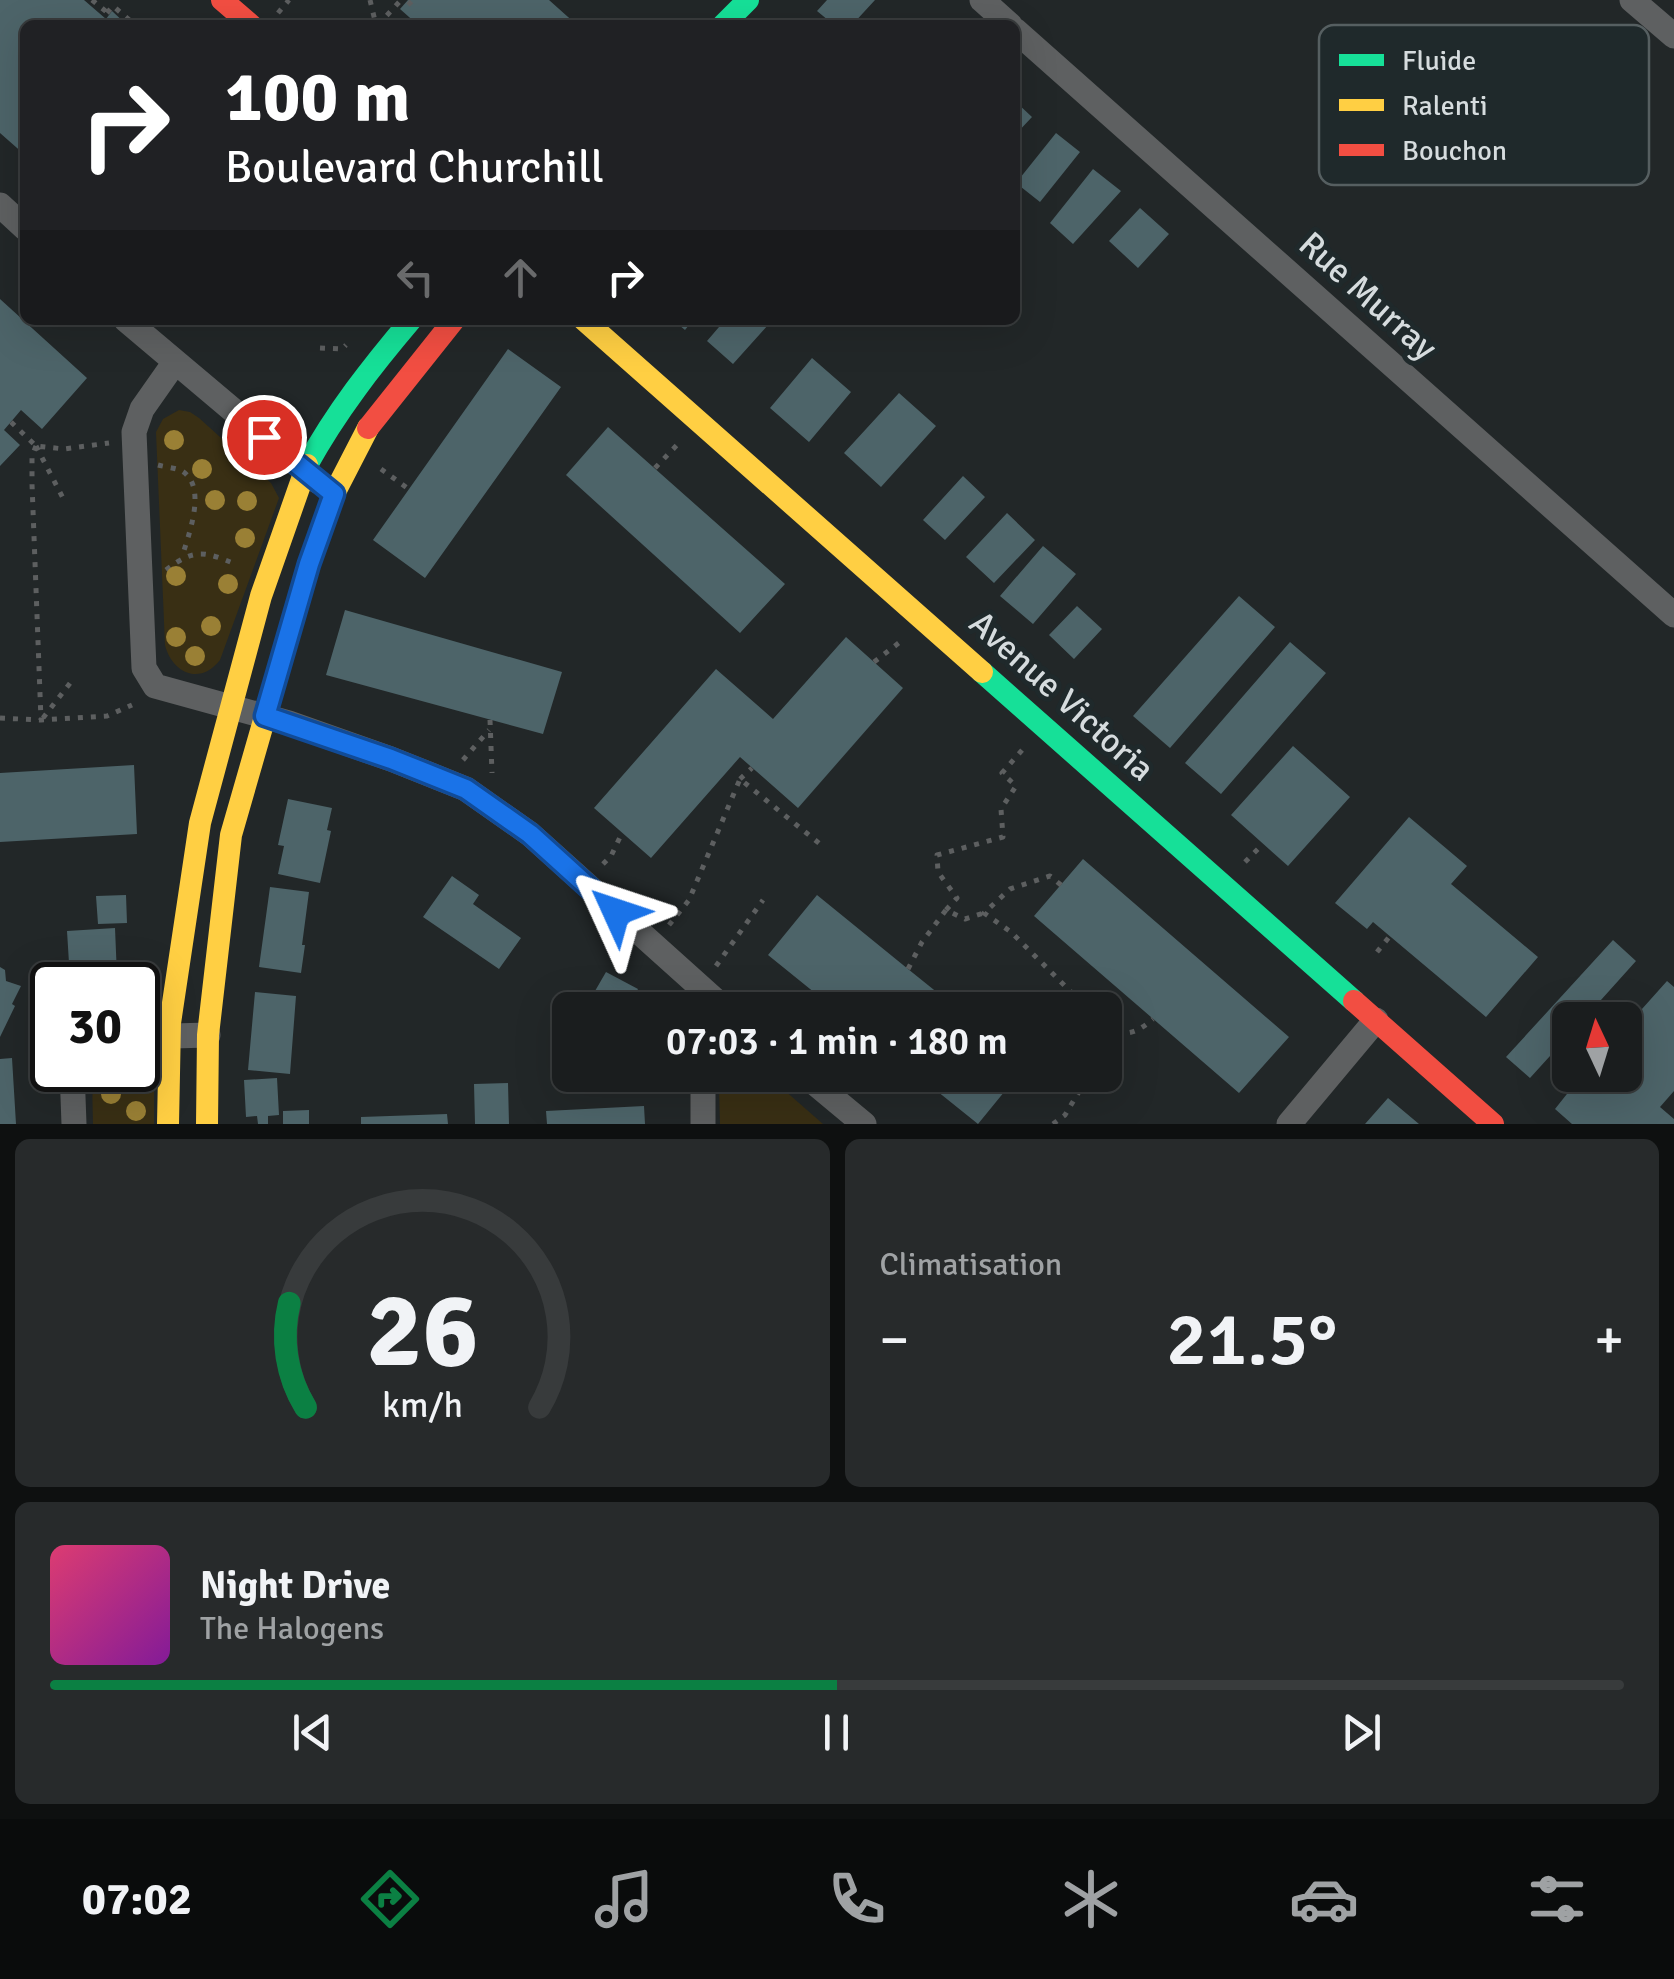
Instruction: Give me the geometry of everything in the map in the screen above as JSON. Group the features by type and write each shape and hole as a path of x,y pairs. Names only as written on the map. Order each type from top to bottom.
{"street":[{"path":"222,0 245,20"},
{"path":"727,20 748,0"},
{"name":"Rue Murray","path":"982,0 1004,20"},
{"path":"1632,0 1674,36"},
{"name":"Rue Murray","path":"1020,34 1674,614"},
{"path":"0,205 20,223"},
{"path":"132,325 334,494"},
{"path":"168,1124 170,1035 200,823 261,596 304,471 375,362 407,325"},
{"path":"207,1124 208,1035 231,835 309,564 334,494 370,426 450,325"},
{"name":"Avenue Victoria","path":"590,325 1493,1124"},
{"path":"175,362 142,408 134,432 144,668 155,686 265,716 466,789 530,834 695,992"},
{"path":"1290,1124 1376,1020"},
{"path":"160,1036 208,1035"},
{"path":"73,1092 74,1124"},
{"path":"703,1092 703,1124"},
{"path":"825,1092 864,1124"}],"path":[{"path":"92,0 108,14 113,6 129,20"},
{"path":"278,14 289,0"},
{"path":"383,20 406,2"},
{"path":"320,348 342,349 352,337"},
{"path":"11,422 36,446 64,500"},
{"path":"36,446 64,449 109,443"},
{"path":"655,468 677,444"},
{"path":"36,446 32,484 41,720"},
{"path":"154,464 182,470 195,494 196,509 182,558"},
{"path":"374,465 410,490"},
{"path":"159,574 182,558 206,552 252,571"},
{"path":"874,662 900,642"},
{"path":"41,720 74,678"},
{"path":"0,718 106,716 132,705"},
{"path":"490,720 492,773"},
{"path":"463,760 490,728"},
{"path":"908,969 922,942 957,898 938,872 937,855 1004,837 1000,809 1016,786 1002,773 1023,750"},
{"path":"669,924 689,900 740,779 752,768"},
{"path":"740,779 820,844"},
{"path":"602,866 622,833"},
{"path":"1245,862 1263,844"},
{"path":"946,910 965,919 984,912 1010,889 1050,876 1061,885"},
{"path":"716,966 763,900"},
{"path":"984,912 1011,932 1070,992"},
{"path":"1376,952 1390,936"},
{"path":"1122,1033 1138,1032 1153,1020"},
{"path":"1053,1124 1065,1115 1079,1092"}],"shaded area":[{"path":"179,410 199,418 271,483 279,498 220,660 204,673 196,674 180,669 165,645 156,432 163,419"},
{"path":"93,1092 154,1092 154,1124 93,1124"},
{"path":"719,1092 786,1092 823,1124 720,1124"}],"building":[{"path":"0,0 84,0 106,19 112,11 122,20 20,20 20,151 0,133"},
{"path":"408,0 549,0 571,20 412,20 400,9"},
{"path":"827,0 875,0 857,20 828,20 817,11"},
{"path":"1020,106 1032,117 1020,130"},
{"path":"1056,133 1080,152 1040,202 1020,186 1020,178"},
{"path":"1093,169 1121,191 1073,244 1050,223"},
{"path":"1140,208 1169,234 1138,268 1109,241"},
{"path":"0,299 20,317 20,325 29,325 87,378 42,429 21,410 4,430 20,445 0,466"},
{"path":"721,325 768,325 733,364 707,341"},
{"path":"508,349 561,387 425,578 373,540"},
{"path":"812,358 851,392 809,442 770,408"},
{"path":"899,393 936,426 881,487 844,453"},
{"path":"608,427 785,584 740,633 566,475"},
{"path":"963,476 985,497 945,540 923,520"},
{"path":"1007,513 1035,540 994,583 966,557"},
{"path":"1043,546 1076,574 1033,624 1000,596"},
{"path":"1239,596 1275,627 1170,748 1133,716"},
{"path":"1077,606 1102,629 1074,659 1049,635"},
{"path":"345,610 562,672 543,734 326,675"},
{"path":"846,637 903,688 798,808 740,757 651,858 594,808 716,669 773,719"},
{"path":"1290,642 1326,673 1221,794 1185,763"},
{"path":"1293,746 1350,797 1288,866 1231,815"},
{"path":"134,765 137,834 0,842 0,773"},
{"path":"288,799 332,808 320,883 278,874 284,846 278,845"},
{"path":"1409,817 1467,866 1451,884 1538,957 1486,1017 1373,922 1367,929 1335,903"},
{"path":"1083,859 1289,1037 1239,1093 1034,916"},
{"path":"452,876 479,895 473,904 521,938 499,969 423,917"},
{"path":"270,887 309,892 301,973 259,967"},
{"path":"126,895 127,923 98,924 96,896"},
{"path":"817,895 937,992 814,992 768,955"},
{"path":"115,928 116,962 69,962 67,931"},
{"path":"1613,940 1636,961 1599,1002 1556,1002"},
{"path":"0,967 5,970 6,981 21,986 0,1037"},
{"path":"606,972 638,989 636,992 594,992"},
{"path":"1667,981 1674,987 1674,1091 1660,1107 1674,1119 1674,1124 1572,1124 1555,1109 1568,1092 1642,1092 1642,1009"},
{"path":"255,992 296,996 290,1074 248,1070"},
{"path":"1552,1007 1552,1054 1530,1078 1506,1057"},
{"path":"12,1058 16,1124 0,1124 0,1059"},
{"path":"277,1078 279,1115 268,1116 268,1124 258,1124 257,1116 246,1117 244,1080"},
{"path":"508,1083 509,1124 475,1124 474,1084"},
{"path":"938,1092 1004,1092 978,1124"},
{"path":"1388,1098 1419,1124 1365,1124"},
{"path":"644,1106 645,1124 547,1124 546,1111"},
{"path":"309,1110 309,1124 283,1124 283,1111"},
{"path":"447,1114 448,1124 361,1124 361,1117"}],"traffic: fast":[{"path":"728,20 748,0"},
{"path":"307,465 355,390 407,325"},
{"path":"982,672 1354,1001"}],"traffic: slow":[{"path":"590,325 982,672"},
{"path":"207,1124 208,1035 231,835 309,564 334,494 368,428"},
{"path":"168,1124 170,1023 200,823 261,596 307,465"}],"traffic: jam":[{"path":"222,0 245,20"},
{"path":"368,428 450,325"},
{"path":"1354,1001 1493,1124"}],"route":[{"path":"264,437 334,494 309,564 265,716 466,789 530,834 616,912"}]}
